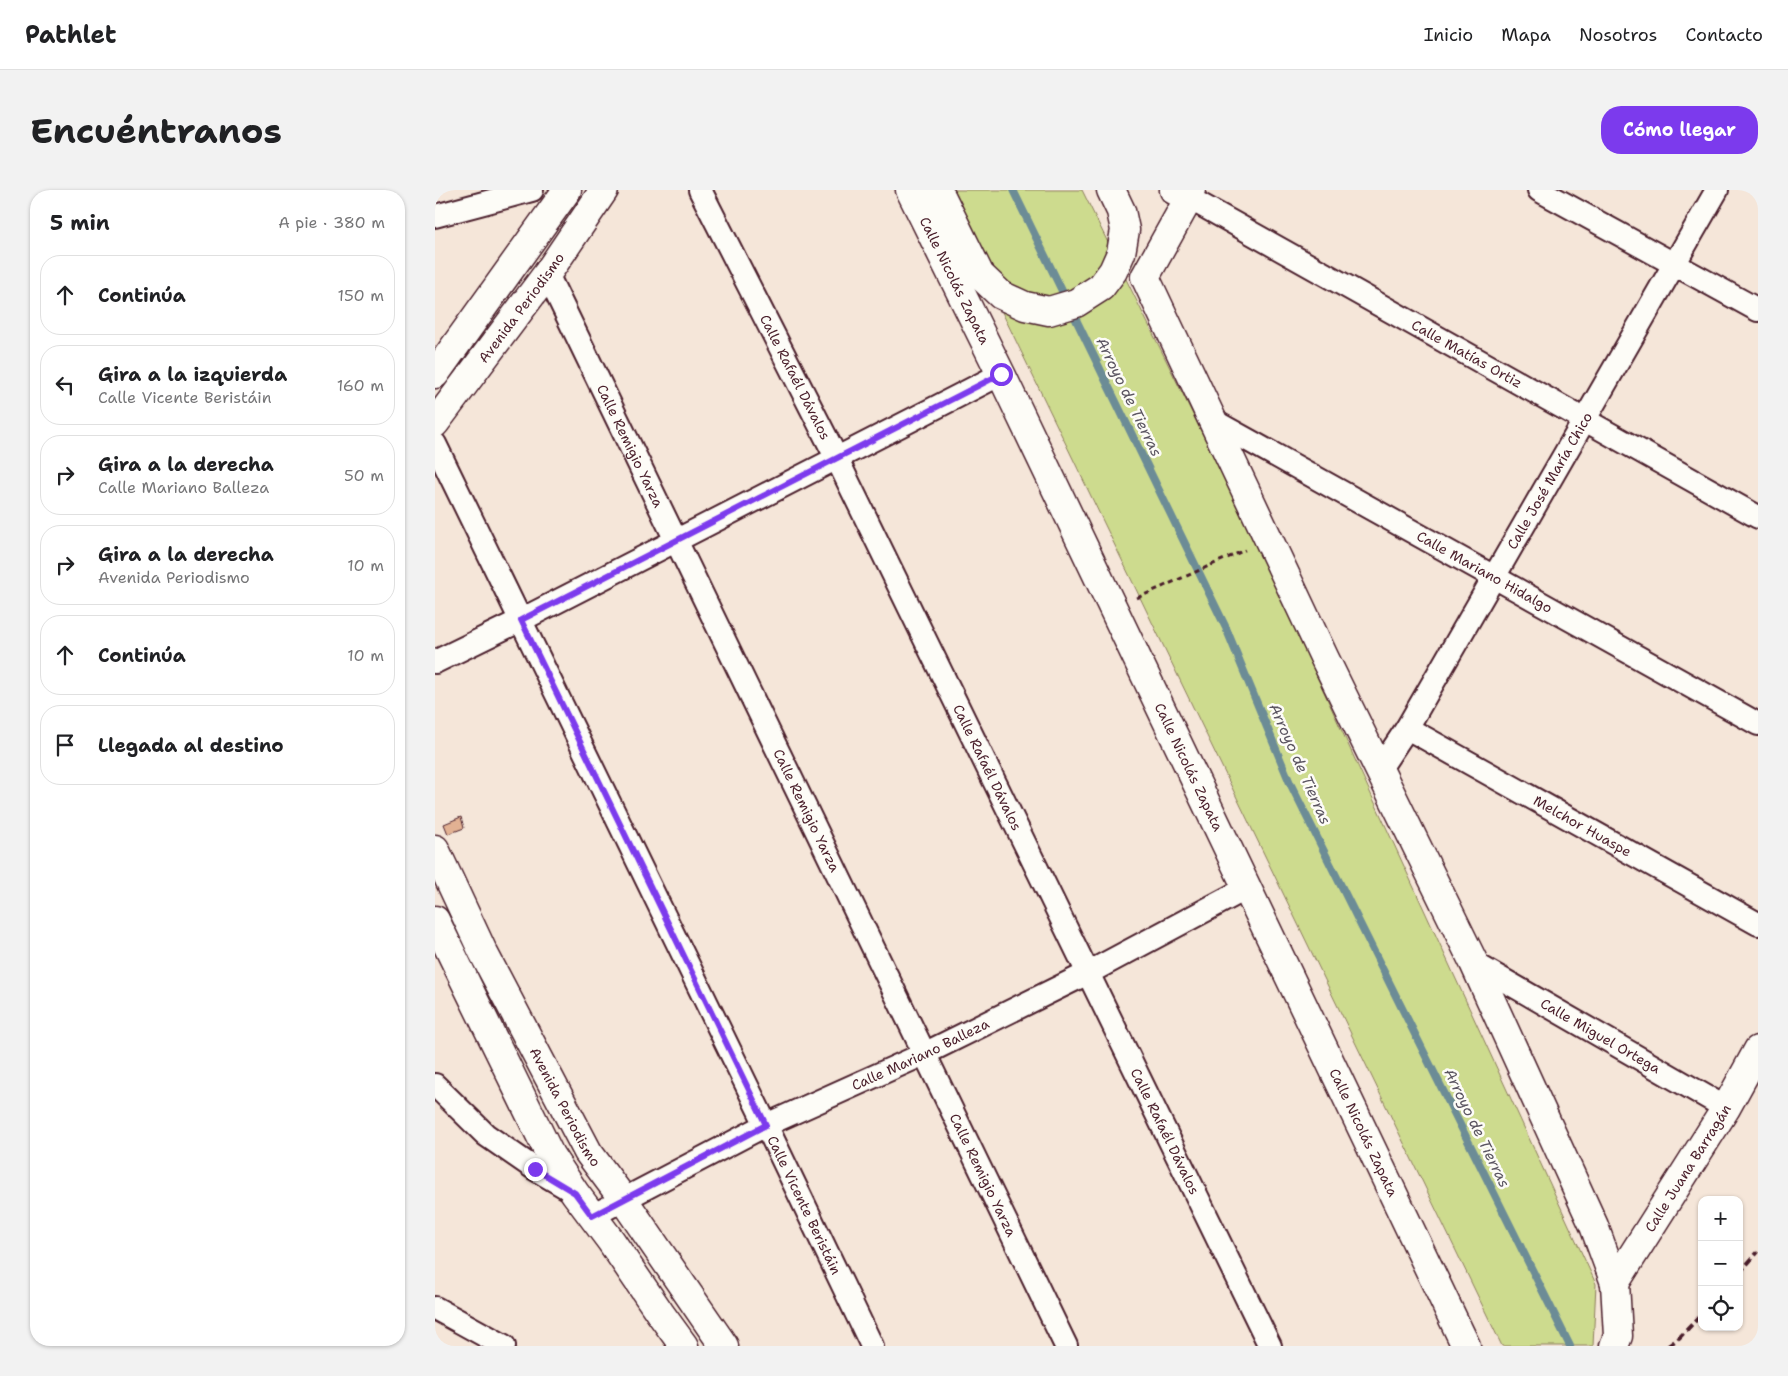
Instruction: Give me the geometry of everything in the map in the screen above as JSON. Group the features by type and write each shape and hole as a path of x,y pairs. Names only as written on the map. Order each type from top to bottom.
{"street":[{"path":"435,216 532,190"},
{"path":"435,374 567,190"},
{"name":"Avenida Periodismo","path":"435,423 547,274 604,190"},
{"name":"Calle Rafaél Dávalos","path":"700,190 836,457 1270,1346"},
{"name":"Calle Nicolás Zapata","path":"910,190 1001,374 1466,1346"},
{"path":"937,190 979,275 1001,295 1025,306 1049,311 1076,303 1101,287 1113,271 1121,253 1125,230 1121,211 1111,190"},
{"path":"1539,190 1758,310"},
{"name":"Calle José María Chico","path":"1379,770 1407,728 1717,190"},
{"path":"1186,193 1145,277 1379,770 1474,963 1594,1226 1615,1283 1618,1336 1614,1346"},
{"name":"Calle Matías Ortiz","path":"1186,193 1584,421 1758,517"},
{"name":"Calle Remigio Yarza","path":"547,274 1066,1346"},
{"path":"435,662 521,620 1001,374"},
{"name":"Calle Mariano Hidalgo","path":"1212,420 1758,724"},
{"name":"Calle Vicente Beristáin","path":"435,444 872,1346"},
{"name":"Melchor Huaspe","path":"1407,728 1758,924"},
{"name":"Avenida Periodismo","path":"435,849 483,952 588,1152 623,1199 724,1346"},
{"name":"Calle Mariano Balleza","path":"592,1216 766,1125 925,1054 1088,973 1247,888"},
{"path":"435,920 550,1155 659,1313 684,1346"},
{"name":"Calle Miguel Ortega","path":"1474,963 1727,1108"},
{"name":"Calle Juana Barragán","path":"1615,1283 1727,1108 1758,1050"},
{"path":"435,1085 486,1134 535,1169 575,1193"},
{"path":"435,1308 504,1346"}],"path":[{"path":"1161,588 1233,554"}],"green space":[{"path":"943,190 1082,190 1245,520 1596,1284 1593,1346 1502,1346"}],"building":[{"path":"461,817 464,828 448,834 444,824"}],"waterway":[{"name":"Arroyo de Tierras","path":"1013,190 1226,628 1290,783 1570,1346"}],"railway":[{"path":"1743,1269 1758,1252"},
{"path":"1668,1346 1679,1338 1698,1318"}],"route":[{"path":"535,1169 575,1193 592,1216 766,1125 521,620 1001,374"}]}
